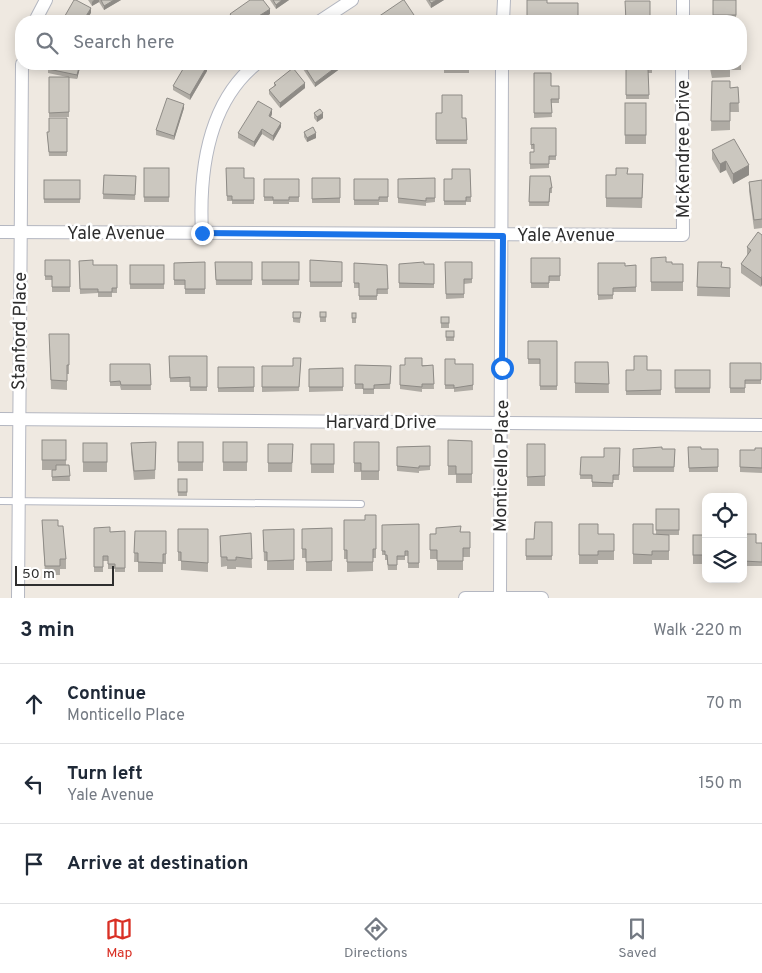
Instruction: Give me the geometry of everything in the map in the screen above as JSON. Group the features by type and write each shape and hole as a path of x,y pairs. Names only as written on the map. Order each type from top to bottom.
{"street":[{"path":"38,15 46,0"},
{"path":"329,15 352,0"},
{"path":"503,15 504,0"},
{"path":"682,15 683,0"},
{"name":"Stanford Place","path":"18,598 22,70"},
{"path":"202,233 202,176 211,135 223,107 237,85 251,70"},
{"name":"Monticello Place","path":"500,598 503,236 502,70"},
{"name":"McKendree Drive","path":"682,70 683,235"},
{"name":"Yale Avenue","path":"0,232 503,236 683,235"},
{"name":"Harvard Drive","path":"0,419 762,425"},
{"path":"465,598 542,598"}],"lane":[{"path":"0,501 361,504"}],"building":[{"path":"74,0 91,8 87,15 65,15"},
{"path":"101,0 114,0 104,6"},
{"path":"250,0 263,0 270,9 260,15 230,14"},
{"path":"273,0 282,0 276,5"},
{"path":"404,0 414,15 381,15"},
{"path":"527,0 547,0 547,3 578,3 578,15 527,15"},
{"path":"713,0 736,0 736,15 713,15"},
{"path":"625,1 650,1 650,15 626,15"},
{"path":"53,70 78,70 77,75"},
{"path":"182,70 205,70 190,95 173,86"},
{"path":"290,70 295,70 305,83 280,103 269,90 276,85 274,83"},
{"path":"307,70 332,70 315,83"},
{"path":"626,70 648,70 649,95 626,95"},
{"path":"534,73 551,73 551,86 559,86 559,99 551,99 552,113 534,113"},
{"path":"49,77 69,77 69,112 49,113"},
{"path":"712,81 730,81 730,88 738,87 739,103 730,103 730,121 711,121"},
{"path":"442,95 462,95 462,118 466,118 467,140 436,140 436,113 442,113"},
{"path":"167,98 184,104 174,136 156,130"},
{"path":"258,101 272,109 269,116 281,123 273,136 262,129 254,142 238,133"},
{"path":"625,103 646,103 646,135 625,135"},
{"path":"320,109 323,113 317,117 314,113"},
{"path":"49,118 67,118 67,152 49,152 47,132 49,132"},
{"path":"313,127 316,133 307,138 304,132"},
{"path":"531,128 556,128 556,156 549,156 549,164 530,164 530,152 534,152 534,144 531,145"},
{"path":"734,139 749,165 733,174 726,161 720,164 712,150"},
{"path":"144,168 169,168 169,197 144,197"},
{"path":"226,168 244,168 244,178 254,178 254,200 232,200 232,196 227,196"},
{"path":"616,168 628,168 627,174 643,174 642,198 606,198 606,175 616,175"},
{"path":"452,169 470,169 471,197 466,197 466,201 444,201 444,179 452,179"},
{"path":"104,175 136,176 135,195 103,194"},
{"path":"530,176 550,176 552,188 550,188 549,202 529,202"},
{"path":"312,178 340,178 340,198 312,199"},
{"path":"435,178 435,198 426,198 426,201 398,198 398,179"},
{"path":"264,179 299,179 299,197 289,197 289,200 273,200 273,197 264,197"},
{"path":"354,179 388,179 388,197 379,197 379,200 354,200"},
{"path":"44,180 80,180 80,199 44,199"},
{"path":"762,180 762,219 754,220 749,182"},
{"path":"758,232 762,235 761,278 741,264 751,250 747,247"},
{"path":"666,257 666,262 683,264 683,282 651,282 651,258"},
{"path":"531,258 560,258 560,276 549,276 549,283 531,283"},
{"path":"45,260 70,260 70,287 52,287 52,276 45,276"},
{"path":"93,260 93,265 117,265 117,288 112,288 112,292 98,292 98,289 80,289 79,261"},
{"path":"310,260 342,262 342,282 310,282"},
{"path":"205,262 205,289 185,289 185,280 174,280 174,263"},
{"path":"215,262 252,262 252,280 216,280"},
{"path":"262,262 299,262 299,280 262,280"},
{"path":"424,262 424,264 434,264 434,284 399,283 399,264"},
{"path":"445,262 472,262 472,279 464,279 464,294 446,294"},
{"path":"698,262 722,262 721,267 730,268 730,288 697,287"},
{"path":"354,263 387,265 388,289 377,289 377,296 359,296 359,283 354,283"},
{"path":"598,263 625,263 625,266 636,265 636,287 613,288 613,295 598,295"},
{"path":"130,265 164,265 164,284 130,284"},
{"path":"293,312 301,312 300,318 293,318"},
{"path":"320,312 326,312 326,317 320,317"},
{"path":"352,313 356,313 356,318 352,318"},
{"path":"441,317 449,317 449,323 441,323"},
{"path":"446,331 454,331 454,337 446,337"},
{"path":"49,334 69,334 67,381 51,380"},
{"path":"528,341 557,341 557,386 540,386 540,359 528,359"},
{"path":"169,356 207,356 207,387 190,387 190,377 170,378"},
{"path":"634,356 647,356 647,370 661,370 661,390 626,391 626,370 634,370"},
{"path":"293,358 301,358 299,387 262,387 262,366 293,366"},
{"path":"405,358 422,358 422,366 433,365 434,384 422,384 422,387 400,385 400,365 405,365"},
{"path":"445,359 455,359 455,364 473,364 473,385 454,388 454,385 445,385"},
{"path":"575,362 608,362 609,384 575,383"},
{"path":"730,363 761,363 761,380 745,380 745,388 730,388"},
{"path":"110,364 150,364 151,385 121,385 120,381 110,382"},
{"path":"355,365 391,366 390,384 374,385 374,389 363,389 363,384 355,384"},
{"path":"218,367 254,367 254,387 218,388"},
{"path":"343,368 343,387 309,387 309,369"},
{"path":"675,370 710,370 710,388 675,388"},
{"path":"42,440 66,440 66,460 42,460"},
{"path":"448,440 472,441 472,474 456,474 456,466 448,466"},
{"path":"156,442 155,470 134,471 131,443"},
{"path":"178,442 203,442 203,462 178,462"},
{"path":"223,442 247,442 247,462 223,462"},
{"path":"354,442 379,442 379,471 361,471 361,463 354,463"},
{"path":"83,443 107,443 107,462 83,462"},
{"path":"268,444 293,444 292,463 268,463"},
{"path":"311,444 334,444 334,464 311,464"},
{"path":"527,444 545,444 545,476 527,477"},
{"path":"430,446 430,466 419,466 419,468 397,466 397,447"},
{"path":"662,447 662,449 675,449 674,467 633,467 633,449"},
{"path":"688,447 718,449 718,467 689,468"},
{"path":"604,448 620,448 619,475 613,475 613,483 592,482 592,475 580,475 581,457 604,457"},
{"path":"755,448 762,448 762,468 740,467 740,450 755,450"},
{"path":"56,465 69,465 70,476 52,477 52,470 56,470"},
{"path":"178,479 187,479 187,492 178,492"},
{"path":"656,509 679,509 679,530 656,530"},
{"path":"365,515 376,515 376,549 373,549 373,562 347,562 347,550 344,550 344,520 365,520"},
{"path":"42,520 58,520 58,526 63,526 66,559 60,559 60,566 45,566"},
{"path":"535,522 552,522 552,556 526,556 526,539 534,539"},
{"path":"419,524 419,563 408,563 408,551 405,551 405,556 397,556 397,565 388,565 387,555 385,555 385,551 382,551 382,525"},
{"path":"579,524 598,524 598,534 614,534 614,551 598,551 598,555 579,555"},
{"path":"633,524 653,524 653,534 669,535 669,551 652,551 652,555 633,554"},
{"path":"461,526 460,532 470,532 470,548 463,548 463,561 437,561 437,550 430,550 430,534 436,534 436,528"},
{"path":"110,527 110,532 125,531 125,568 115,568 115,564 108,564 108,556 103,556 103,567 94,567 94,528"},
{"path":"332,528 332,561 306,562 306,549 302,549 302,529"},
{"path":"178,529 208,529 208,563 181,561 181,552 178,552"},
{"path":"294,529 294,560 267,561 267,552 264,552 263,530"},
{"path":"135,531 166,531 166,554 163,554 163,563 138,562 138,553 134,553"},
{"path":"251,533 252,559 236,557 236,560 227,560 227,557 221,557 220,536"},
{"path":"747,534 756,534 756,543 762,543 762,562 747,561"},
{"path":"693,535 702,535 702,555 693,555"}],"route":[{"path":"202,233 503,236 502,368"}]}
